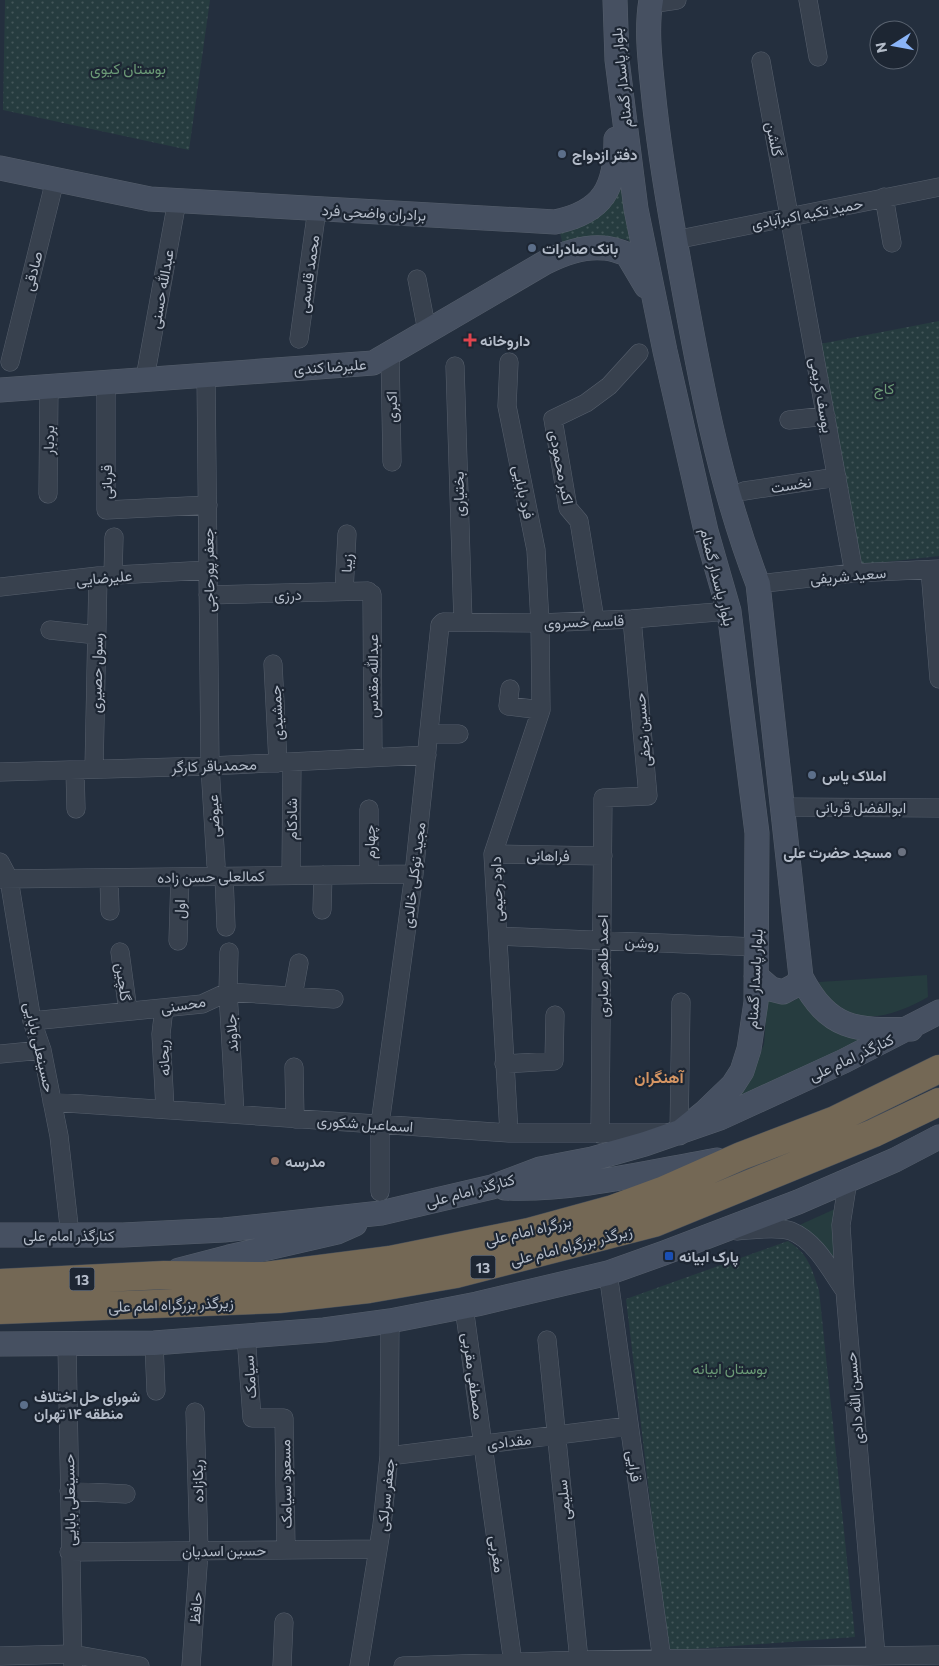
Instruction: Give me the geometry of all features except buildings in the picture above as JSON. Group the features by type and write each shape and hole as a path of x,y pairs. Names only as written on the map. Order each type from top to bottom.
{"highway":[{"name":"بزرگراه امام علی","path":"0,1284 164,1275 265,1276 390,1260 529,1232 613,1209 662,1191 741,1156 835,1120 939,1069"},
{"name":"زیرگذر بزرگراه امام علی","path":"0,1310 279,1300 369,1289 456,1274 654,1223 874,1133 939,1102"}],"main road":[{"name":"بلوار پاسدار گمنام","path":"615,0 617,60 636,209 706,531 729,611 756,823 756,976 749,1049 742,1071 723,1096 679,1133"},
{"name":"بلوار پاسدار گمنام","path":"651,2 649,52 661,163 693,348 709,424 738,533 758,584 801,977 813,1000 828,1014 848,1024 871,1030 911,1028"},
{"name":"برادران واضحی فرد","path":"0,168 150,199 555,222 577,217 595,205 609,187 616,166 617,60"},
{"path":"532,221 551,235 552,248 546,262"},
{"name":"علیرضا کندی","path":"0,390 145,378 373,363 562,254 604,248 627,254 644,281 657,309"},
{"path":"756,976 771,989 783,992 796,985 801,977"},
{"name":"کنارگذر امام علی","path":"0,1235 70,1235 224,1230 381,1202 492,1187 540,1169 592,1159 679,1133 720,1118 911,1028 939,1012"},
{"path":"0,1344 154,1343 324,1330 390,1321 464,1307 608,1273 721,1232 848,1180 939,1137"},
{"path":"492,1187 529,1189 741,1156"},
{"path":"164,1275 229,1257 338,1232 381,1202"}],"street":[{"path":"651,2 677,0"},
{"path":"808,0 818,57"},
{"name":"گلشن","path":"760,61 789,216"},
{"name":"صادقی","path":"10,362 55,180"},
{"name":"حمید تکیه اکبرآبادی","path":"675,240 939,187"},
{"path":"884,198 892,243"},
{"name":"عبدالله حسنی","path":"145,378 177,201"},
{"name":"محمد قاسمی","path":"299,339 316,209"},
{"name":"یوسف کریمی","path":"789,216 854,573"},
{"path":"417,279 427,332"},
{"name":"اکبری","path":"390,353 392,462"},
{"name":"اکبر محمودی","path":"595,620 579,521 568,508 553,419 586,403 608,386 639,353"},
{"name":"فرد بابایی","path":"509,362 507,406 536,550 540,623"},
{"name":"بختیاری","path":"455,366 463,622"},
{"name":"جعفر پورحاجی","path":"206,374 210,766"},
{"name":"قربانی","path":"106,382 106,510 208,505"},
{"name":"بردبار","path":"48,386 48,494"},
{"path":"789,420 826,416"},
{"name":"نخست","path":"744,491 837,477"},
{"name":"زیبا","path":"344,592 347,534"},
{"name":"رسول حصیری","path":"94,769 97,634 114,537"},
{"name":"علیرضایی","path":"0,587 106,576 208,570"},
{"path":"935,570 939,679"},
{"name":"سعید شریفی","path":"758,584 854,573 935,570"},
{"name":"درزی","path":"208,595 370,593"},
{"name":"عبدالله مقدس","path":"370,593 373,758"},
{"name":"قاسم خسروی","path":"440,625 444,622 540,623 632,619 729,611"},
{"name":"حسین نجفی","path":"603,798 648,796 632,619"},
{"name":"داود رحیمی","path":"510,1133 504,1064 493,854 541,710 540,623"},
{"name":"مجید توکلی خالدی","path":"381,1202 380,1124 414,874 440,625"},
{"path":"50,630 97,634"},
{"name":"جمشیدی","path":"273,664 285,762"},
{"path":"510,689 508,706 541,710"},
{"path":"430,734 459,734"},
{"name":"محمدباقر کارگر","path":"0,772 210,766 427,755"},
{"name":"شادکام","path":"285,762 291,875"},
{"name":"عیوضی","path":"210,766 226,927"},
{"path":"74,770 76,809"},
{"name":"احمد طاهر صابری","path":"600,1134 603,798"},
{"name":"ابوالفضل قربانی","path":"783,807 939,808"},
{"path":"939,808 939,815"},
{"name":"چهارم","path":"369,809 369,874"},
{"name":"فراهانی","path":"493,854 603,856"},
{"name":"حسینعلی بابایی","path":"0,862 5,879 32,1021 42,1050 59,1136 70,1235"},
{"name":"کمالعلی حسن زاده","path":"5,879 180,877 220,871 291,875 414,874"},
{"path":"322,910 323,875"},
{"name":"اول","path":"178,940 180,877"},
{"path":"109,878 110,911"},
{"name":"روشن","path":"498,936 756,947"},
{"name":"گلچین","path":"120,952 128,1011"},
{"name":"جلاوند","path":"229,952 228,992 235,1114"},
{"path":"293,996 299,963"},
{"name":"محسنی","path":"32,1021 202,1004 228,992 334,999"},
{"path":"679,1133 681,1002"},
{"name":"ریحانه","path":"164,1008 161,1034 165,1109"},
{"path":"504,1064 554,1061 555,1015"},
{"path":"0,1054 42,1050"},
{"path":"294,1067 295,1119"},
{"name":"اسماعیل شکوری","path":"52,1102 510,1133 679,1133"},
{"name":"حسین الله دادی","path":"848,1180 841,1224 876,1656"},
{"path":"721,1232 789,1231 804,1239 815,1249 845,1290"},
{"name":"قرایی","path":"608,1273 661,1663"},
{"name":"مصطفی مقربی","path":"464,1307 483,1444"},
{"name":"جعفر سرلکی","path":"359,1666 378,1549 389,1456 390,1321"},
{"name":"سیامک","path":"246,1335 252,1418 284,1418"},
{"name":"سلیمی","path":"548,1340 579,1660"},
{"path":"154,1343 156,1391"},
{"name":"حسینعلی بابایی","path":"67,1345 69,1552 73,1660"},
{"name":"ریکازاده","path":"195,1412 198,1550"},
{"name":"مسعود سیامک","path":"284,1418 286,1549"},
{"name":"مقدادی","path":"389,1456 629,1426"},
{"name":"مغربی","path":"483,1444 523,1664"},
{"path":"69,1491 126,1494"},
{"name":"حسین اسدیان","path":"69,1552 378,1549"},
{"name":"حافظ","path":"191,1666 198,1550"},
{"path":"282,1666 284,1622"},
{"path":"402,1666 523,1664 579,1660 661,1663 748,1662 939,1655"},
{"path":"0,1656 140,1666"},
{"path":"748,1662 768,1666"}],"green space":[{"name":"بوستان کیوی","path":"5,0 210,0 189,150 3,110"},
{"path":"622,184 640,254 628,240 610,237 563,245 559,229"},
{"name":"کاج","path":"939,321 939,556 860,565 820,344"},
{"path":"927,975 928,997 893,1013 870,1016 846,1011 827,996 819,982"},
{"path":"768,993 776,1000 785,1003 794,1001 802,994 870,1038 788,1074 711,1113 750,1079 764,1044"},
{"path":"837,1208 838,1271 795,1227"},
{"name":"بوستان ابیانه","path":"788,1241 805,1256 819,1290 855,1637 668,1651 626,1299"}],"place":[{"name":"دفتر ازدواج","path":"562,154"},
{"name":"بانک صادرات","path":"532,248"},
{"name":"داروخانه","path":"470,340"},
{"name":"املاک یاس","path":"812,775"},
{"name":"مسجد حضرت علی","path":"902,852"},
{"name":"مدرسه","path":"275,1161"},
{"name":"پارک ابیانه","path":"669,1256"},
{"name":"شورای حل اختلاف منطقه ۱۴ تهران","path":"24,1405"}],"district":[{"name":"آهنگران","path":"659,1076"}]}
